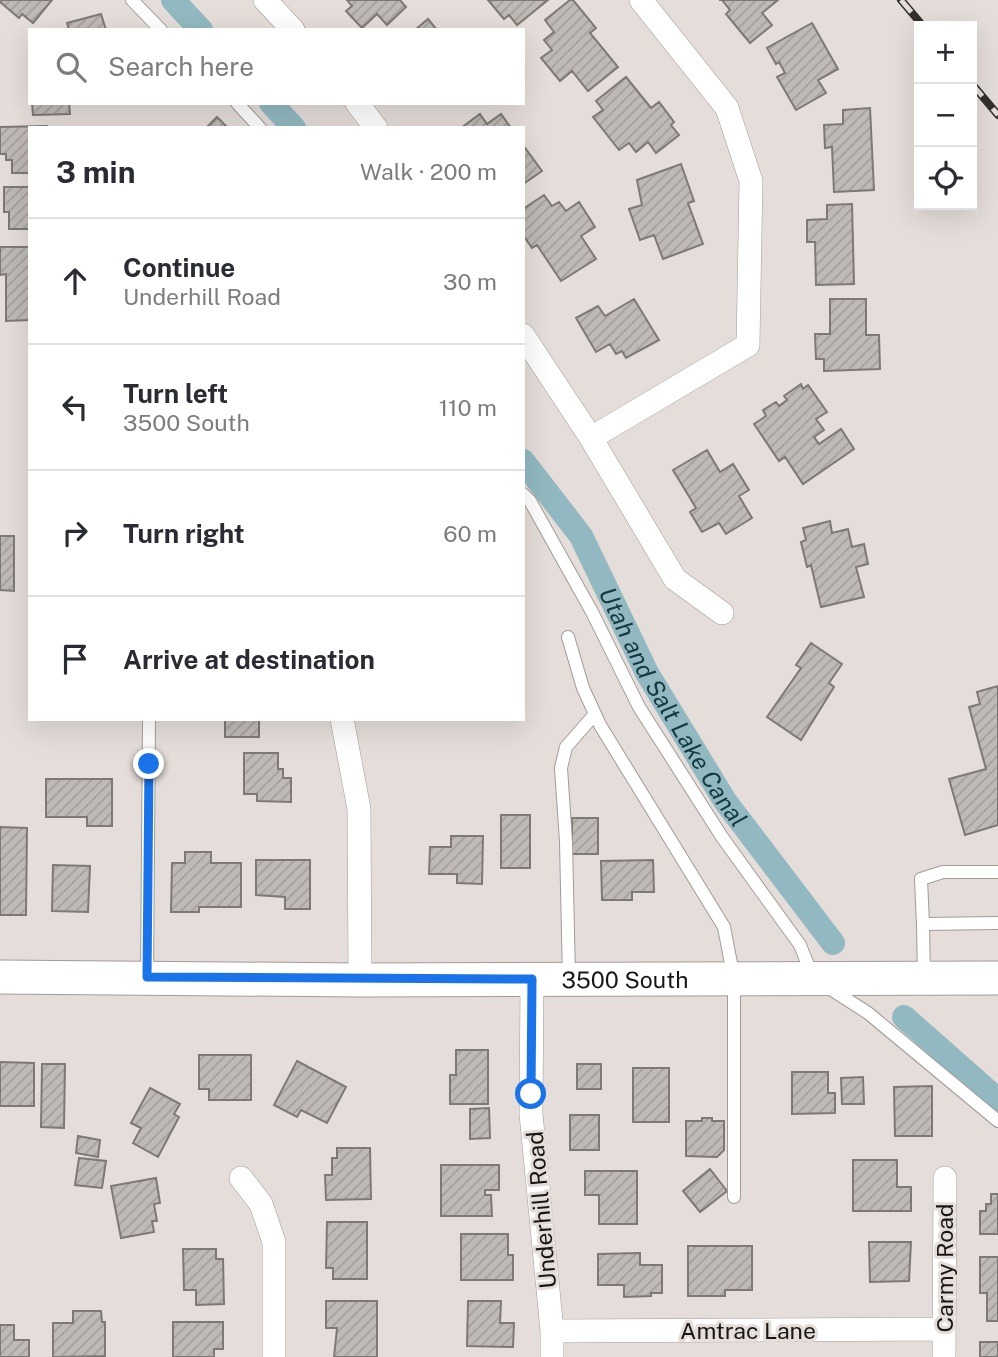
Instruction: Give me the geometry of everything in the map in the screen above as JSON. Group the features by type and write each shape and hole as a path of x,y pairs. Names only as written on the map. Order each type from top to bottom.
{"street":[{"path":"265,0 291,28"},
{"path":"591,438 748,345 751,181 727,108 641,0"},
{"path":"359,105 374,126"},
{"path":"525,338 591,438 675,579 722,613"},
{"path":"342,721 359,809 360,979"},
{"name":"3500 South","path":"0,976 360,979 998,978"},
{"name":"Underhill Road","path":"532,979 531,1114 552,1331 552,1357"},
{"path":"241,1178 261,1204 274,1242 274,1357"},
{"name":"Carmy Road","path":"944,1357 945,1178"},
{"name":"Amtrac Lane","path":"552,1331 944,1329"}],"lane":[{"path":"132,0 159,28"},
{"path":"239,105 258,126"},
{"path":"525,496 592,612 639,707 722,836 800,945 818,978 868,1013 998,1121"},
{"path":"568,637 583,688 596,714 724,927 734,979 734,1197"},
{"path":"569,979 566,842 561,768 566,747 596,714"},
{"path":"147,977 149,721"},
{"path":"923,978 921,879 943,872 998,872"},
{"path":"923,924 998,923"}],"building":[{"path":"52,0 33,23 22,14 19,18 0,2"},
{"path":"347,0 400,0 406,7 387,25 377,14 362,28 346,11 352,6"},
{"path":"488,0 548,0 517,25 509,15 504,19"},
{"path":"573,0 596,28 590,33 618,67 588,91 572,71 560,81 541,58 552,50 544,40 554,32 545,20"},
{"path":"722,0 778,0 762,13 772,25 750,43 726,14 730,10"},
{"path":"101,14 105,28 68,28 67,23"},
{"path":"428,19 435,28 417,28"},
{"path":"812,23 838,69 818,80 826,93 796,110 777,77 785,73 767,48"},
{"path":"626,77 651,108 659,102 674,122 671,125 679,135 656,153 648,142 636,152 629,143 619,150 593,117 603,110 596,101"},
{"path":"32,105 69,105 70,114 33,115"},
{"path":"870,108 874,190 834,192 832,147 825,148 824,125 843,124 843,110"},
{"path":"480,114 487,124 501,114 510,126 464,126"},
{"path":"217,117 226,126 208,126"},
{"path":"28,126 28,173 12,173 12,160 6,160 6,154 0,154 0,127"},
{"path":"525,148 542,171 525,183"},
{"path":"681,164 694,201 688,203 703,244 663,259 654,235 640,240 629,209 642,205 637,180"},
{"path":"4,187 28,187 28,229 9,229 9,212 4,212"},
{"path":"544,195 552,206 559,202 566,211 579,202 595,227 581,236 596,259 561,281 537,245 532,248 525,238 525,208"},
{"path":"852,204 854,284 816,285 815,242 807,242 807,220 827,219 827,205"},
{"path":"0,247 28,247 28,320 6,321 6,274 0,275"},
{"path":"634,299 659,340 626,358 622,351 616,354 610,344 596,352 576,318 598,306 605,316"},
{"path":"830,299 866,299 866,335 879,335 880,369 824,371 824,359 816,359 815,334 830,334"},
{"path":"801,384 803,389 808,385 827,412 816,419 824,430 814,437 819,444 841,429 854,449 803,484 785,457 779,461 754,424 766,416 763,410 776,402 779,406 787,400 784,396"},
{"path":"707,450 720,472 733,464 749,490 739,496 752,518 726,534 719,523 702,532 690,512 696,508 673,470"},
{"path":"830,521 832,533 848,529 852,547 864,544 868,564 856,567 864,597 821,607 811,565 807,567 801,542 806,540 803,528"},
{"path":"0,536 14,536 14,591 0,590"},
{"path":"811,643 842,664 829,683 834,687 801,740 767,717 801,668 796,665"},
{"path":"998,686 998,825 965,835 949,779 986,769 969,707 980,704 977,692"},
{"path":"225,721 259,721 259,737 225,737"},
{"path":"244,753 278,753 278,769 283,769 283,778 291,778 291,802 257,801 257,794 244,794"},
{"path":"46,779 112,779 112,826 87,826 87,817 46,817"},
{"path":"501,815 530,815 530,868 501,868"},
{"path":"572,818 598,818 598,854 572,854"},
{"path":"0,827 27,828 26,915 0,915"},
{"path":"451,836 483,836 482,884 457,883 457,874 429,874 430,847 451,847"},
{"path":"185,852 211,852 211,863 241,863 241,907 199,907 199,912 171,912 172,863 185,863"},
{"path":"256,860 310,860 310,909 285,909 285,897 256,895"},
{"path":"653,860 654,892 632,892 632,900 602,900 601,861"},
{"path":"53,865 90,866 88,912 52,911"},
{"path":"456,1050 488,1050 488,1104 450,1104 450,1075 456,1075"},
{"path":"199,1055 251,1055 251,1100 209,1100 209,1089 199,1089"},
{"path":"297,1061 346,1087 327,1123 301,1110 297,1117 274,1105"},
{"path":"0,1062 34,1063 34,1106 0,1106"},
{"path":"42,1064 65,1064 64,1128 41,1127"},
{"path":"577,1064 601,1064 601,1089 577,1089"},
{"path":"633,1068 669,1068 669,1122 633,1122"},
{"path":"792,1072 828,1072 828,1093 835,1093 835,1113 792,1114"},
{"path":"863,1077 864,1104 842,1104 841,1078"},
{"path":"932,1086 932,1136 895,1136 894,1087"},
{"path":"150,1088 180,1104 174,1114 179,1117 158,1157 133,1143 141,1128 131,1123"},
{"path":"489,1108 490,1138 470,1139 470,1109"},
{"path":"570,1115 599,1115 599,1150 570,1150"},
{"path":"702,1118 724,1121 724,1150 717,1157 686,1156 686,1121 702,1121"},
{"path":"78,1136 100,1140 98,1157 76,1153"},
{"path":"337,1148 370,1148 371,1199 326,1200 325,1175 332,1175 332,1158 337,1158"},
{"path":"79,1158 106,1161 102,1188 75,1185"},
{"path":"853,1160 897,1160 897,1187 911,1187 911,1211 853,1211"},
{"path":"441,1165 499,1165 499,1190 485,1190 485,1195 491,1195 492,1216 441,1216"},
{"path":"710,1169 727,1191 700,1212 683,1191"},
{"path":"585,1171 637,1171 637,1224 599,1224 599,1195 585,1195"},
{"path":"156,1178 160,1203 154,1204 157,1221 152,1221 154,1232 121,1238 111,1186"},
{"path":"991,1194 998,1194 998,1234 980,1234 980,1211 986,1211 986,1204 991,1204"},
{"path":"327,1222 367,1222 367,1279 333,1279 333,1268 326,1268"},
{"path":"461,1234 508,1234 508,1255 513,1255 513,1280 461,1280"},
{"path":"869,1242 911,1242 909,1281 870,1282"},
{"path":"688,1246 752,1246 752,1290 725,1290 725,1296 688,1296"},
{"path":"183,1249 216,1249 216,1259 223,1259 224,1304 196,1305 196,1290 184,1290"},
{"path":"640,1253 640,1265 662,1265 662,1293 624,1297 624,1285 598,1285 598,1254"},
{"path":"980,1257 998,1257 998,1321 987,1321 987,1293 980,1293"},
{"path":"326,1301 377,1301 377,1357 334,1357 337,1328 326,1328"},
{"path":"468,1301 501,1301 500,1323 514,1323 513,1347 467,1346"},
{"path":"73,1311 101,1311 102,1322 105,1322 105,1356 53,1357 53,1323 73,1323"},
{"path":"173,1322 223,1322 223,1349 214,1349 214,1357 173,1357"},
{"path":"0,1325 14,1325 14,1340 29,1340 29,1357 0,1357"},
{"path":"980,1342 998,1342 998,1357 980,1357"}],"waterway":[{"name":"Utah and Salt Lake Canal","path":"173,0 199,28"},
{"name":"Utah and Salt Lake Canal","path":"273,105 292,126"},
{"name":"Utah and Salt Lake Canal","path":"525,464 581,536 647,673 725,801 833,943"},
{"name":"Utah and Salt Lake Canal","path":"904,1017 998,1100"}],"railway":[{"path":"901,0 919,21"},
{"path":"977,90 998,115"}],"route":[{"path":"149,764 147,977 532,979 531,1094"}]}
